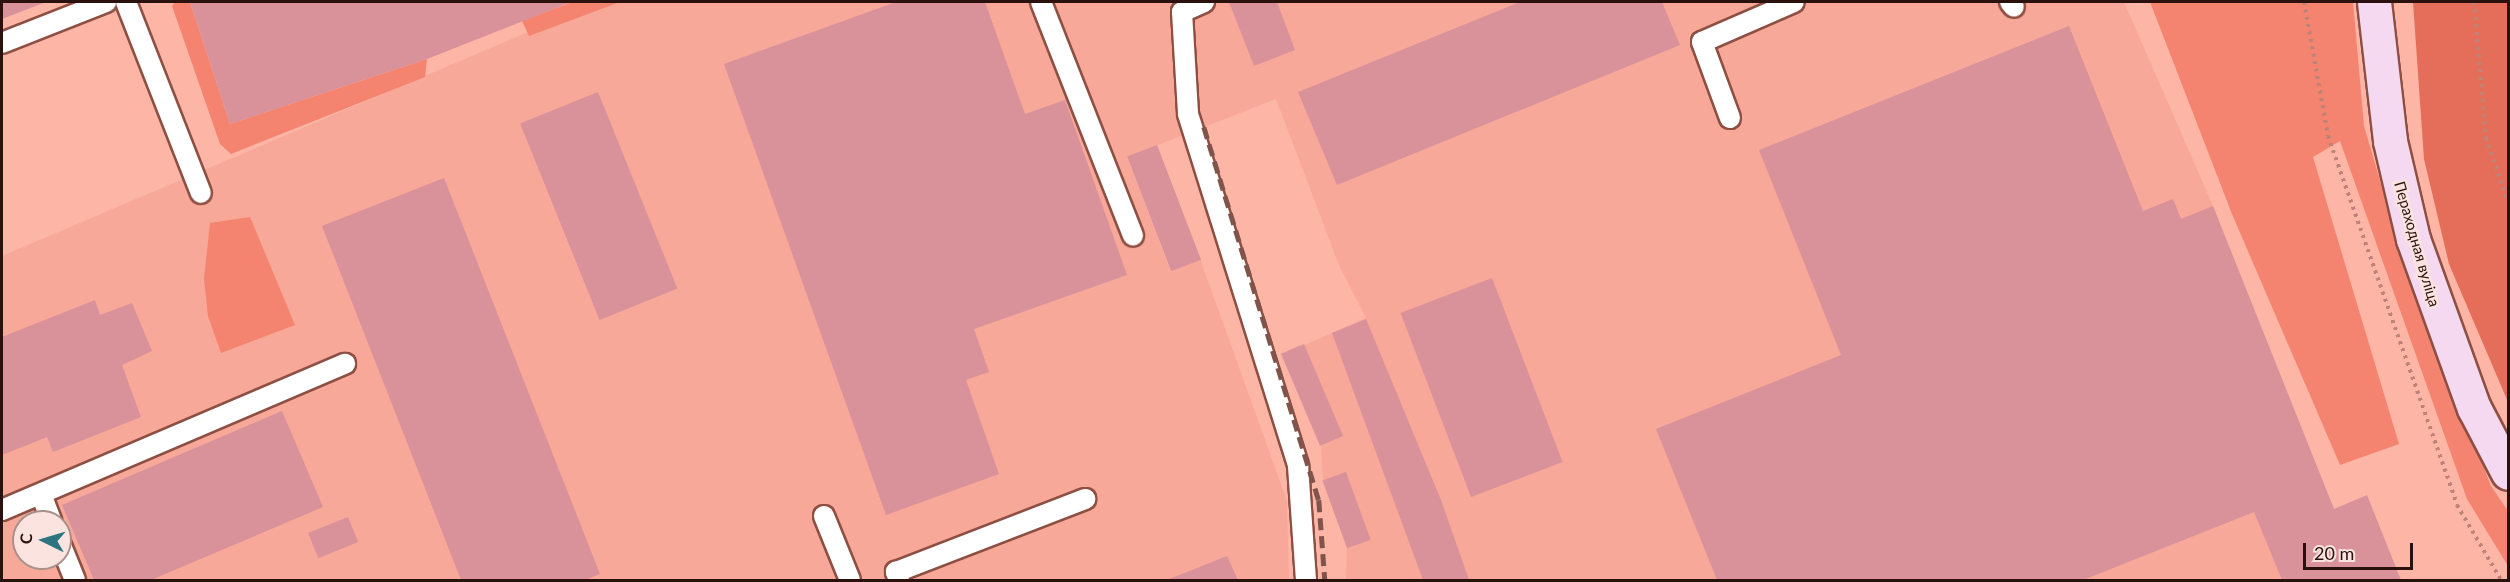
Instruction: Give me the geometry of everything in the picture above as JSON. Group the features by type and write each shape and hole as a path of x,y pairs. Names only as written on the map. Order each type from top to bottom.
{"street":[{"name":"Пераходная вуліца","path":"2374,2 2390,141 2414,239 2474,408 2508,473"}],"lane":[{"path":"2,43 106,2"},
{"path":"126,2 201,194"},
{"path":"1041,2 1133,236"},
{"path":"1204,2 1182,12 1188,114 1298,466 1306,580"},
{"path":"1730,118 1702,42 1794,2"},
{"path":"2,510 345,364"},
{"path":"40,494 47,510"},
{"path":"899,580 896,572 1085,499"},
{"path":"824,516 849,580"}],"path":[{"path":"2304,2 2328,136 2457,505 2500,580"},
{"path":"2474,2 2486,138 2508,201"}],"shaded area":[{"path":"175,2 190,2 230,124 427,59 425,77 231,154 220,144 172,6"},
{"path":"572,2 620,2 529,36 522,21"},
{"path":"599,2 2124,2 2213,206 2358,580 1346,580 1347,548 1323,482 1321,446 1282,355 1366,318 1339,265 1276,99 1127,157 1171,272 1200,259 1287,501 1289,580 2,580 2,256"},
{"path":"2150,2 2353,2 2364,126 2405,266 2491,486 2508,511 2508,566 2467,499 2340,141 2313,157 2399,444 2340,465 2232,214"},
{"path":"2413,2 2508,2 2508,402 2449,264 2424,159"},
{"path":"250,217 295,325 221,353 208,316 204,279 210,223"}],"building":[{"path":"2,2 46,2 2,19"},
{"path":"190,2 571,2 427,59 230,124"},
{"path":"896,2 985,2 1025,114 1065,100 1127,275 974,329 989,372 966,380 999,474 886,515 724,64"},
{"path":"1229,2 1277,2 1295,50 1254,66"},
{"path":"1520,2 1662,2 1680,45 1337,185 1298,92"},
{"path":"2069,26 2143,211 2173,199 2181,219 2213,206 2334,509 2367,495 2401,580 2282,580 2254,512 2083,580 1717,580 1656,429 1841,355 1759,150"},
{"path":"598,92 677,289 600,320 520,123"},
{"path":"1157,145 1201,260 1171,271 1127,156"},
{"path":"444,178 600,574 585,580 461,580 322,226"},
{"path":"1492,278 1563,462 1471,497 1401,313"},
{"path":"95,300 100,315 132,303 152,351 122,365 141,417 53,452 47,437 2,455 2,337"},
{"path":"1366,319 1441,500 1469,580 1423,580 1332,333"},
{"path":"1304,344 1343,436 1320,446 1281,354"},
{"path":"282,411 323,507 151,580 94,580 72,528 72,510 64,510 62,505"},
{"path":"1346,472 1371,540 1347,548 1323,481"},
{"path":"348,517 358,542 318,558 308,533"},
{"path":"1227,556 1238,580 1167,580"}],"railway":[{"path":"1204,127 1319,500 1325,580"}]}
